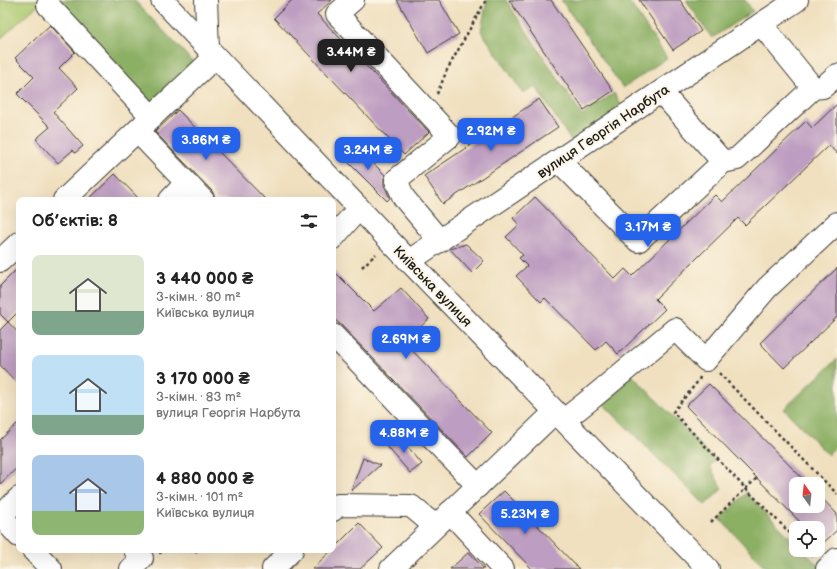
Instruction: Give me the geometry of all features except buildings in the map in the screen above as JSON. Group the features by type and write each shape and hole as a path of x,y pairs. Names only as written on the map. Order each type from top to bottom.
{"main road":[{"name":"Київська вулиця","path":"162,0 409,261 708,569"},
{"path":"67,197 152,116 212,53 206,0"},
{"path":"353,0 337,14 450,136 396,180 404,198 440,240"},
{"name":"вулиця Георгія Нарбута","path":"409,261 797,0"},
{"path":"48,5 152,116"},
{"path":"761,24 813,88"},
{"path":"559,161 638,241 723,162 737,159 813,88 823,87 837,75"},
{"path":"661,92 723,162"},
{"path":"136,131 200,197"},
{"path":"173,197 186,183"},
{"path":"336,235 359,208"},
{"path":"391,569 478,486 559,416 592,398 675,329 706,360 767,288 837,223"},
{"path":"0,261 16,246"},
{"path":"336,339 478,486"},
{"path":"16,501 1,516 16,533"},
{"path":"336,505 411,506 443,519 474,539 503,569"},
{"path":"36,553 50,569"},
{"path":"273,569 289,553"},
{"path":"827,569 837,559"}],"path":[{"path":"429,113 447,70 486,0"},
{"path":"789,532 673,412 699,380 706,360 837,494"},
{"path":"711,522 756,478"},
{"path":"136,559 158,553"}],"green space":[{"path":"0,0 39,0 41,2 0,39"},
{"path":"48,0 134,0 196,65 150,108"},
{"path":"487,0 506,0 582,115 614,93 622,107 572,142 535,86 523,93 481,31"},
{"path":"561,0 628,0 667,58 623,88"},
{"path":"686,0 745,0 753,11 712,38"},
{"path":"837,359 837,446 828,455 784,409"},
{"path":"631,374 715,460 710,466 722,489 705,505 600,401"},
{"path":"746,493 789,536 789,557 810,557 821,568 767,569 720,519"}]}
